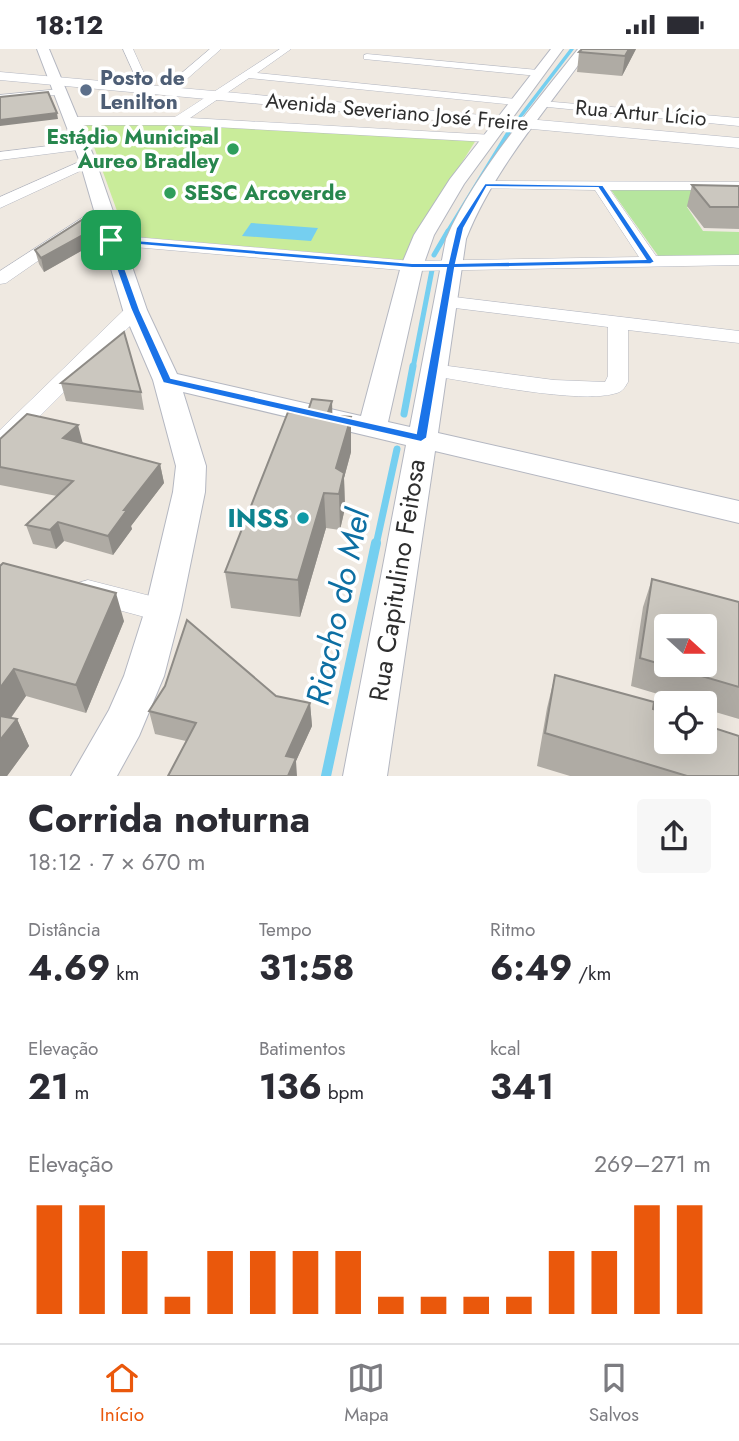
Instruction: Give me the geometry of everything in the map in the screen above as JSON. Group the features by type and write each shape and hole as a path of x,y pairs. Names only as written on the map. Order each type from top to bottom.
{"main road":[{"name":"Avenida Severiano José Freire","path":"0,76 58,86 522,112 739,143"}],"street":[{"path":"43,49 85,154 135,310 166,380 191,466 189,492 163,610 144,676 124,723 93,776"},
{"path":"128,49 146,89"},
{"path":"167,91 216,49"},
{"path":"178,121 286,49"},
{"path":"331,83 378,49"},
{"name":"Rua Capitulino Feitosa","path":"372,427 412,266 434,216 489,138 522,112 584,49"},
{"path":"358,64 545,60"},
{"name":"Rua Capitulino Feitosa","path":"365,776 421,438 460,228 522,112 545,60"},
{"path":"247,75 331,83 522,112"},
{"path":"0,98 22,96 58,86"},
{"name":"Rua Artur Lício","path":"522,112 739,122"},
{"path":"71,121 178,121 489,138"},
{"path":"0,156 85,154"},
{"path":"0,204 85,154"},
{"path":"485,185 739,186"},
{"path":"600,186 651,262"},
{"path":"0,279 102,210"},
{"path":"111,240 412,266 739,260"},
{"path":"446,302 739,337"},
{"path":"0,443 135,310"},
{"path":"433,370 586,389 612,388 619,376 618,323"},
{"path":"166,380 739,512"},
{"path":"63,585 163,610"}],"green space":[{"path":"113,121 476,140 414,239 404,260 126,236 85,122"},
{"path":"611,190 739,190 687,207 703,231 739,232 739,255 659,257"}],"water":[{"path":"251,223 318,228 311,241 242,236"}],"building":[{"path":"582,49 629,49 625,56 579,52"},
{"path":"48,92 57,113 0,120 0,97"},
{"path":"692,185 739,186 739,207 710,207"},
{"path":"88,216 94,229 41,258 35,250"},
{"path":"124,332 141,392 61,383"},
{"name":"INSS","path":"312,399 332,401 327,415 351,417 336,468 344,473 339,494 324,493 298,580 225,572 288,412 307,414"},
{"path":"27,414 78,425 63,438 160,464 124,510 127,510 108,536 58,522 50,530 26,525 73,481 0,467 0,439"},
{"path":"3,563 116,593 76,685 14,669 0,688 0,566"},
{"path":"652,579 739,602 739,687 705,677 718,677 718,614 654,614 654,662 640,658"},
{"path":"187,620 276,696 310,703 286,756 296,758 288,776 168,776 196,723 149,711 165,686"},
{"path":"555,675 654,702 654,754 717,754 717,729 739,736 739,776 687,776 545,733"},
{"path":"0,716 17,719 0,740"}],"waterway":[{"name":"Riacho do Mel","path":"520,117 572,49"},
{"name":"Riacho do Mel","path":"447,233 512,127"},
{"name":"Riacho do Mel","path":"434,255 448,231"},
{"name":"Riacho do Mel","path":"413,368 432,270"},
{"name":"Riacho do Mel","path":"404,414 413,366"},
{"name":"Riacho do Mel","path":"376,545 397,449"},
{"name":"Riacho do Mel","path":"326,776 376,543"}],"place":[{"name":"Posto de Lenilton","path":"86,90"},
{"name":"Estádio Municipal Áureo Bradley","path":"233,149"},
{"name":"SESC Arcoverde","path":"170,193"},
{"name":"INSS","path":"303,518"}],"route":[{"path":"111,240 135,310 166,380 421,438 451,266 651,262 600,186 485,185 460,228 451,266 412,266 111,240"}]}
